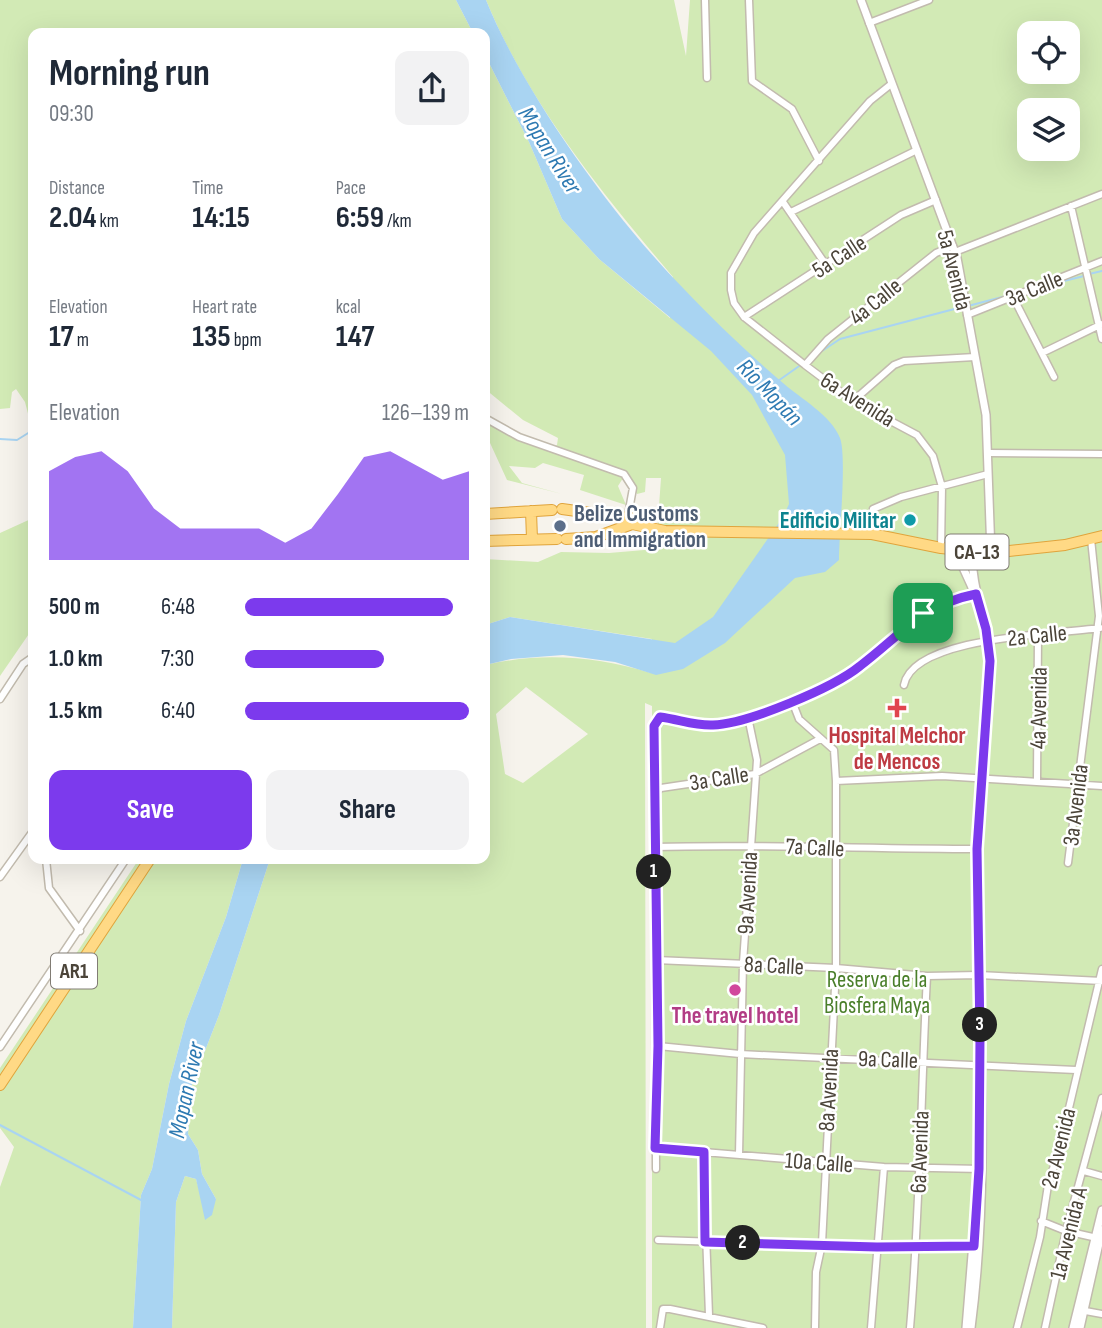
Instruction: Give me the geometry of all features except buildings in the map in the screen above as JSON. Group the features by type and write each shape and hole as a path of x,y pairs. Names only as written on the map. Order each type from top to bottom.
{"highway":[{"path":"490,514 557,509 628,521"},
{"path":"531,511 532,539"},
{"path":"490,541 596,537 628,521"},
{"name":"CA-13","path":"628,521 676,530 882,535 972,552 1027,551 1102,536"},
{"name":"AR1","path":"0,1085 147,864"}],"street":[{"path":"705,0 707,78"},
{"path":"749,0 752,80 792,109 819,161"},
{"name":"5a Avenida","path":"861,0 890,85 954,249 986,415 991,552"},
{"path":"869,23 927,0"},
{"path":"744,317 734,303 731,273 754,233 870,101 890,85"},
{"path":"791,212 917,150"},
{"name":"4a Calle","path":"805,365 839,331 936,253 954,249 1102,194"},
{"name":"5a Calle","path":"744,317 901,215 936,200"},
{"path":"783,202 826,265"},
{"path":"1071,206 1102,339"},
{"name":"3a Calle","path":"967,315 1102,261"},
{"path":"1013,297 1054,377"},
{"name":"6a Avenida","path":"744,317 853,401 917,435 933,456 942,487 942,548"},
{"path":"1042,354 1099,325"},
{"path":"853,401 894,365 904,361 975,357"},
{"path":"490,421 519,437 624,474 633,488 628,521"},
{"path":"989,453 1102,454"},
{"path":"873,509 901,497 988,474"},
{"name":"3a Avenida","path":"1068,863 1100,628 1091,539"},
{"path":"955,550 968,583 976,594"},
{"path":"968,1328 982,1169 977,849 989,679 988,641 976,594 972,552"},
{"path":"656,1170 658,1046 654,726 657,720 660,717 710,726 748,717 792,701 857,669 904,627 932,608 952,599 976,594"},
{"path":"1100,628 1102,643"},
{"name":"2a Calle","path":"904,685 914,667 927,657 988,641 1100,628"},
{"name":"4a Avenida","path":"1037,780 1038,635"},
{"path":"0,699 28,660"},
{"name":"8a Avenida","path":"792,701 799,719 834,750 836,781 836,968 824,1162 822,1244 816,1272 814,1328"},
{"name":"9a Avenida","path":"739,1155 743,963 756,751 748,717"},
{"name":"3a Calle","path":"654,794 661,788 755,774 820,739"},
{"path":"836,781 942,776 1102,786"},
{"path":"0,877 28,838"},
{"name":"7a Calle","path":"654,847 750,844 836,849 977,849"},
{"path":"47,864 49,888 80,931"},
{"path":"0,1047 123,864"},
{"name":"8a Calle","path":"656,960 927,975 1100,981"},
{"name":"2a Avenida","path":"1017,1328 1040,1237 1041,1221 1076,1069 1102,969"},
{"name":"6a Avenida","path":"910,1328 917,1247 917,1168 927,975"},
{"name":"9a Calle","path":"658,1046 740,1054 922,1060 1076,1069"},
{"name":"1a Avenida A","path":"1045,1328 1066,1231 1102,1098"},
{"name":"10a Calle","path":"655,1148 884,1167 982,1169"},
{"path":"704,1152 709,1315"},
{"path":"871,1328 884,1167"},
{"path":"1084,1171 1102,1176"},
{"path":"1073,1328 1081,1310 1100,1236 1102,1210"},
{"path":"1041,1221 1066,1231 1100,1236"},
{"path":"658,1240 877,1247 977,1246"},
{"path":"660,1328 663,1309 709,1315 763,1328"},
{"path":"1081,1310 1102,1314"},
{"path":"1080,1328 1081,1310"}],"green space":[{"path":"0,0 456,0 470,28 28,28 28,414 25,402 16,389 12,392 10,408 0,409"},
{"name":"Reserva de la Biosfera Maya","path":"486,0 674,0 686,56 690,0 1102,0 1102,1328 652,1328 652,706 645,703 646,1328 172,1328 176,1202 185,1176 196,1179 204,1207 216,1199 202,1174 198,1150 188,1134 192,1084 219,1015 268,864 490,864 490,664 527,658 568,658 609,663 651,673 652,639 510,617 490,623 490,559 538,562 561,552 609,553 656,549 661,478 646,478 645,492 637,494 625,475 618,486 626,505 580,490 584,475 543,463 535,468 509,466 522,483 562,494 507,480 490,443 490,424 521,442 552,449 557,445 558,438 523,420 490,393 490,65 529,142 562,219 599,259 670,318 673,277 594,180 545,111 503,38","holes":["526,687 588,734 523,783 505,774 496,714"]},
{"path":"28,520 28,635 0,676 0,533"},
{"path":"136,864 242,864 226,917 186,1021 169,1084 152,1169 141,1195 133,1328 0,1328 0,1187 14,1147 0,1128 0,1068"}],"water":[{"path":"456,0 486,0 502,36 546,113 628,226 707,313 770,372 823,415 840,438 843,478 839,560 825,572 795,578 725,643 683,669 656,675 615,662 563,655 511,659 490,664 490,623 510,617 675,643 713,617 783,517 789,504 785,455 752,395 711,351 599,259 562,219 529,142 490,65 490,28 470,28"},
{"name":"Mopan River","path":"242,864 268,864 219,1015 192,1084 188,1134 198,1150 202,1174 216,1199 212,1215 205,1220 196,1179 185,1176 176,1202 172,1328 133,1328 141,1195 152,1169 169,1084 186,1021 226,917"}],"waterway":[{"path":"1089,274 1102,271"},
{"path":"1052,284 1084,276"},
{"path":"968,306 1006,296"},
{"path":"822,351 840,339 962,307"},
{"name":"Río Mopán","path":"778,381 802,364"},
{"path":"0,439 17,440 28,433"},
{"path":"0,1125 141,1200"}],"place":[{"name":"Edificio Militar","path":"910,520"},
{"name":"Belize Customs and Immigration","path":"560,526"},
{"name":"Hospital Melchor de Mencos","path":"897,708"},
{"name":"The travel hotel","path":"735,990"}],"route":[{"path":"976,594 986,629 990,661 977,849 979,1169 974,1246 877,1247 705,1242 704,1152 655,1148 658,1046 654,726 660,717 710,726 725,724 784,704 857,669 923,613 952,599 976,594"}]}
